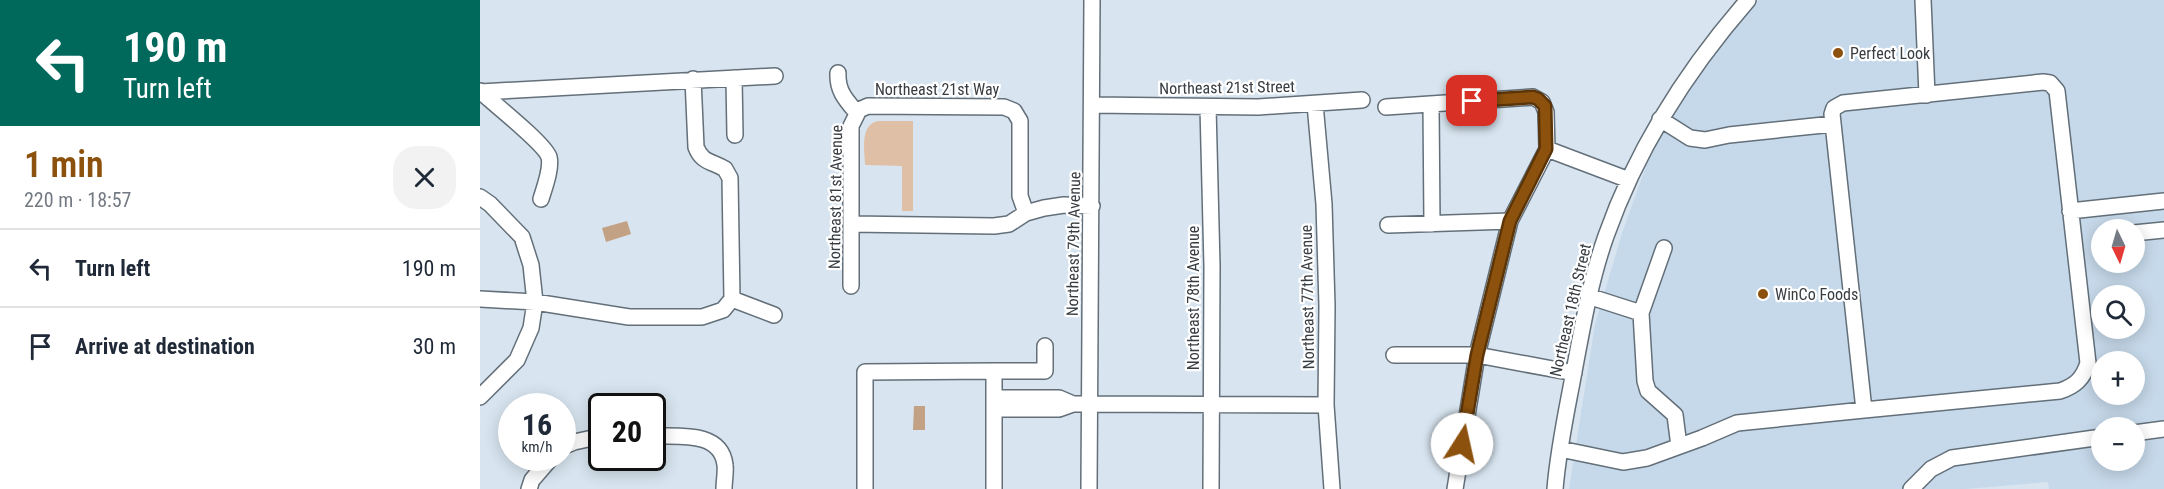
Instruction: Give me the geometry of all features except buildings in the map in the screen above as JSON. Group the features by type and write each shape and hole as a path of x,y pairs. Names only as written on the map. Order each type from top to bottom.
{"street":[{"name":"Northeast 79th Avenue","path":"1089,489 1092,0"},
{"name":"Northeast 18th Street","path":"1555,489 1560,449 1588,296 1606,236 1629,180 1660,119 1701,57 1748,0"},
{"path":"1923,0 1927,95"},
{"path":"838,73 838,86 845,99 858,111"},
{"path":"480,92 775,76"},
{"path":"734,78 735,135"},
{"path":"480,299 535,302 629,317 702,317 723,310 732,299 730,178 725,169 708,163 698,154 693,79"},
{"path":"1560,449 1623,462 1647,458 1737,423 2060,391 2070,388 2078,382 2088,363 2057,92 2053,85 2043,82 1839,104 1832,111 1864,410"},
{"path":"480,92 540,146 549,158 548,179 541,199"},
{"path":"1386,107 1533,97 1542,102 1546,112 1546,149 1510,221 1477,355 1455,489"},
{"name":"Northeast 21st Street","path":"1092,105 1208,107 1316,104 1362,100"},
{"name":"Northeast 77th Avenue","path":"1316,104 1324,216 1327,306 1326,405 1332,489"},
{"path":"1431,104 1432,224"},
{"name":"Northeast 21st Way","path":"858,111 868,106 1004,106 1014,111 1020,121 1020,196 1026,213"},
{"name":"Northeast 78th Avenue","path":"1208,107 1212,266 1211,489"},
{"name":"Northeast 81st Avenue","path":"851,285 851,126 858,111"},
{"path":"1660,119 1690,138 1704,140 1729,135 1833,124"},
{"path":"1546,149 1629,180"},
{"path":"480,197 490,204 522,237 531,265 535,302 531,328 517,360 480,397"},
{"path":"2070,211 2164,201"},
{"path":"851,225 994,226 1009,224 1026,213 1044,208 1064,205 1092,206"},
{"path":"1388,225 1510,221"},
{"path":"2145,232 2164,230"},
{"path":"1664,248 1641,313 1645,381 1648,391 1675,415 1679,446"},
{"path":"1588,296 1641,313"},
{"path":"732,299 774,315"},
{"path":"865,489 865,372 1045,371 1045,346"},
{"path":"1394,355 1477,355 1574,373"},
{"path":"994,371 994,489"},
{"path":"994,403 1059,409 1073,404 1326,405"},
{"path":"2145,432 2164,429"},
{"path":"666,437 704,438 718,450 725,464 724,489"},
{"path":"1911,489 1931,469 1952,458 2091,439"},
{"path":"529,489 532,480 540,471"}],"shaded area":[{"path":"1759,0 2164,0 2164,489 2049,489 2048,482 1966,489 1569,489 1595,324 1623,230 1652,150 1717,48"},
{"path":"913,121 913,211 902,211 902,166 865,165 864,139 868,128 872,123"},
{"path":"627,221 631,234 606,242 602,228"},
{"path":"914,406 925,406 925,430 913,430"}],"place":[{"name":"Perfect Look","path":"1838,53"},
{"name":"WinCo Foods","path":"1763,294"}],"route":[{"path":"1462,444 1477,355 1510,221 1546,149 1546,112 1545,106 1538,99 1533,97 1472,101"}]}
